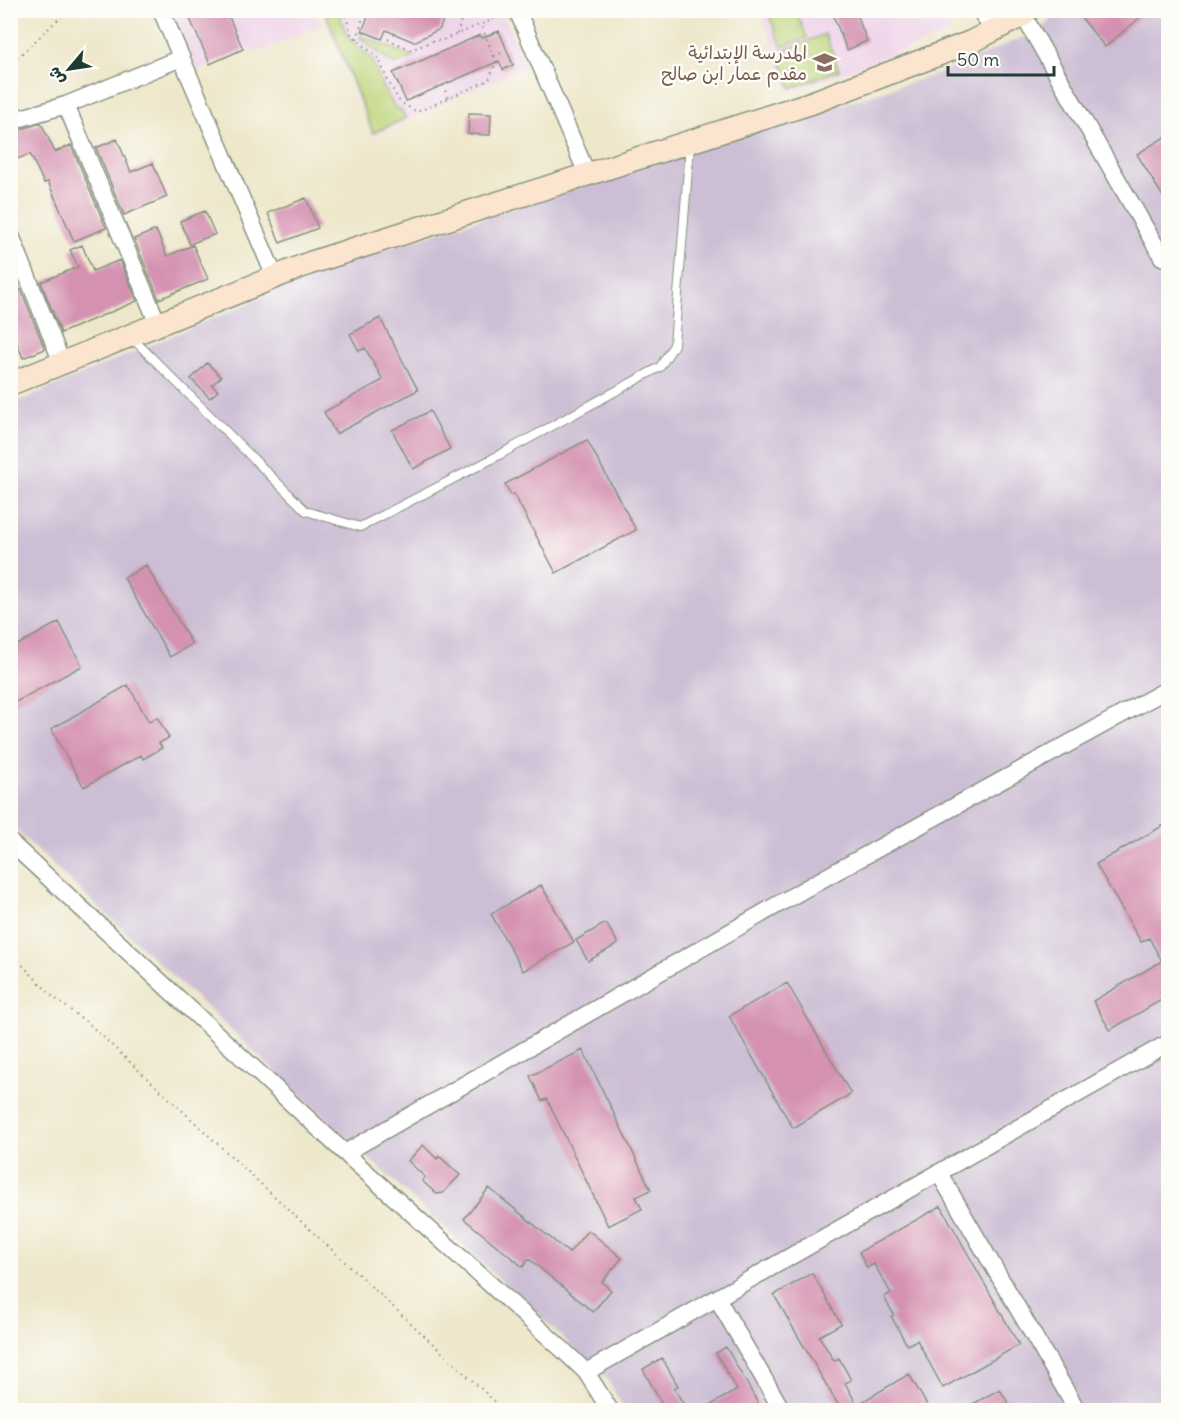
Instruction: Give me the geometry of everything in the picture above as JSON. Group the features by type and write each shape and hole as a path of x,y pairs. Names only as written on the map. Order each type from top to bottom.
{"street":[{"path":"161,10 275,277"},
{"path":"517,10 587,174"},
{"path":"980,10 994,31"},
{"path":"10,384 310,263 821,99 971,42 1025,13 1162,257 1168,258"},
{"path":"10,122 66,105 181,58"},
{"path":"66,105 158,324"},
{"path":"10,233 62,363"},
{"path":"345,1153 818,882 1168,688"},
{"path":"10,842 345,1153 538,1326 586,1372 610,1410"},
{"path":"586,1372 1168,1043"},
{"path":"939,1173 1077,1410"},
{"path":"717,1298 782,1410"}],"lane":[{"path":"130,336 306,511 360,527 660,367 674,345 690,141"}],"path":[{"path":"10,67 69,10"},
{"path":"344,10 351,34 379,59 400,102 417,112 489,80 496,62 481,24"},
{"path":"357,39 365,10"},
{"path":"457,34 464,10"},
{"path":"388,39 411,50 494,19"},
{"path":"494,56 504,52"},
{"path":"443,85 448,98"},
{"path":"10,952 52,996 90,1025 504,1410"}],"shaded area":[{"path":"171,11 316,11 322,25 254,54 250,48 197,71"},
{"path":"321,11 502,11 525,66 373,136"},
{"name":"المدرسة الإبتدائية مقدم عمار ابن صالح","path":"760,11 943,11 952,32 790,92"},
{"path":"1062,11 1168,11 1168,1410 625,1410 607,1379 11,826 10,403 348,261 940,73 1040,30"}],"green space":[{"path":"338,11 348,38 372,59 383,88 395,107 401,110 406,118 373,133 326,14"},
{"path":"767,11 796,11 807,37 782,47"},
{"path":"825,34 839,70 791,88 778,53"},
{"path":"361,36 414,57 394,65 360,38"}],"building":[{"path":"186,10 226,10 243,49 210,64"},
{"path":"371,10 446,10 440,29 414,42 386,30 382,39 362,31"},
{"path":"831,10 855,10 867,41 847,50"},
{"path":"1087,10 1149,10 1105,47 1080,16"},
{"path":"499,31 513,65 503,70 499,61 406,101 393,73 480,35 482,38"},
{"path":"469,113 491,114 490,135 468,134"},
{"path":"41,123 55,152 71,145 106,228 74,241 48,182 44,183 30,154 10,162 10,136 20,132 19,130"},
{"path":"1168,135 1168,205 1137,154"},
{"path":"117,139 131,172 153,163 167,197 124,215 96,148"},
{"path":"306,198 318,228 280,243 268,213"},
{"path":"205,211 215,234 190,244 180,221"},
{"path":"156,230 167,256 193,245 208,279 159,299 134,239"},
{"path":"82,245 93,271 120,260 137,301 61,333 41,282 78,267 70,250"},
{"path":"10,267 12,267 45,349 23,358 10,326"},
{"path":"380,318 418,390 336,434 324,412 383,380 365,348 359,351 350,334"},
{"path":"207,363 221,377 212,385 218,391 210,398 191,379"},
{"path":"430,411 450,449 413,469 392,430"},
{"path":"587,440 636,530 556,573 514,494 511,495 505,484"},
{"path":"146,565 192,644 170,657 124,578"},
{"path":"59,622 82,666 10,705 10,649"},
{"path":"128,685 149,722 157,717 169,738 159,743 162,748 143,759 141,755 84,787 51,729"},
{"path":"1164,825 1168,833 1168,996 1110,1030 1093,1001 1162,961 1149,938 1141,942 1096,864"},
{"path":"541,885 574,942 523,971 491,914"},
{"path":"606,923 618,944 588,961 576,940"},
{"path":"787,983 851,1094 793,1128 729,1016"},
{"path":"583,1050 651,1190 636,1197 642,1209 608,1226 547,1099 542,1101 530,1076"},
{"path":"423,1145 437,1159 439,1156 460,1175 443,1193 437,1194 422,1181 425,1177 408,1161"},
{"path":"489,1188 569,1253 588,1230 622,1258 602,1282 611,1290 593,1312 529,1259 523,1267 464,1219"},
{"path":"941,1206 1019,1345 943,1388 917,1340 907,1345 891,1316 894,1315 884,1297 891,1293 874,1264 867,1268 859,1252"},
{"path":"812,1273 841,1324 819,1336 834,1361 839,1358 851,1380 845,1383 857,1405 909,1374 930,1410 841,1410 774,1295"},
{"path":"726,1347 762,1410 702,1410 737,1390 716,1353"},
{"path":"662,1358 678,1386 674,1388 687,1410 665,1410 643,1369"},
{"path":"1000,1389 1012,1410 962,1410"}],"place":[{"name":"المدرسة الإبتدائية مقدم عمار ابن صالح","path":"825,62"}]}
